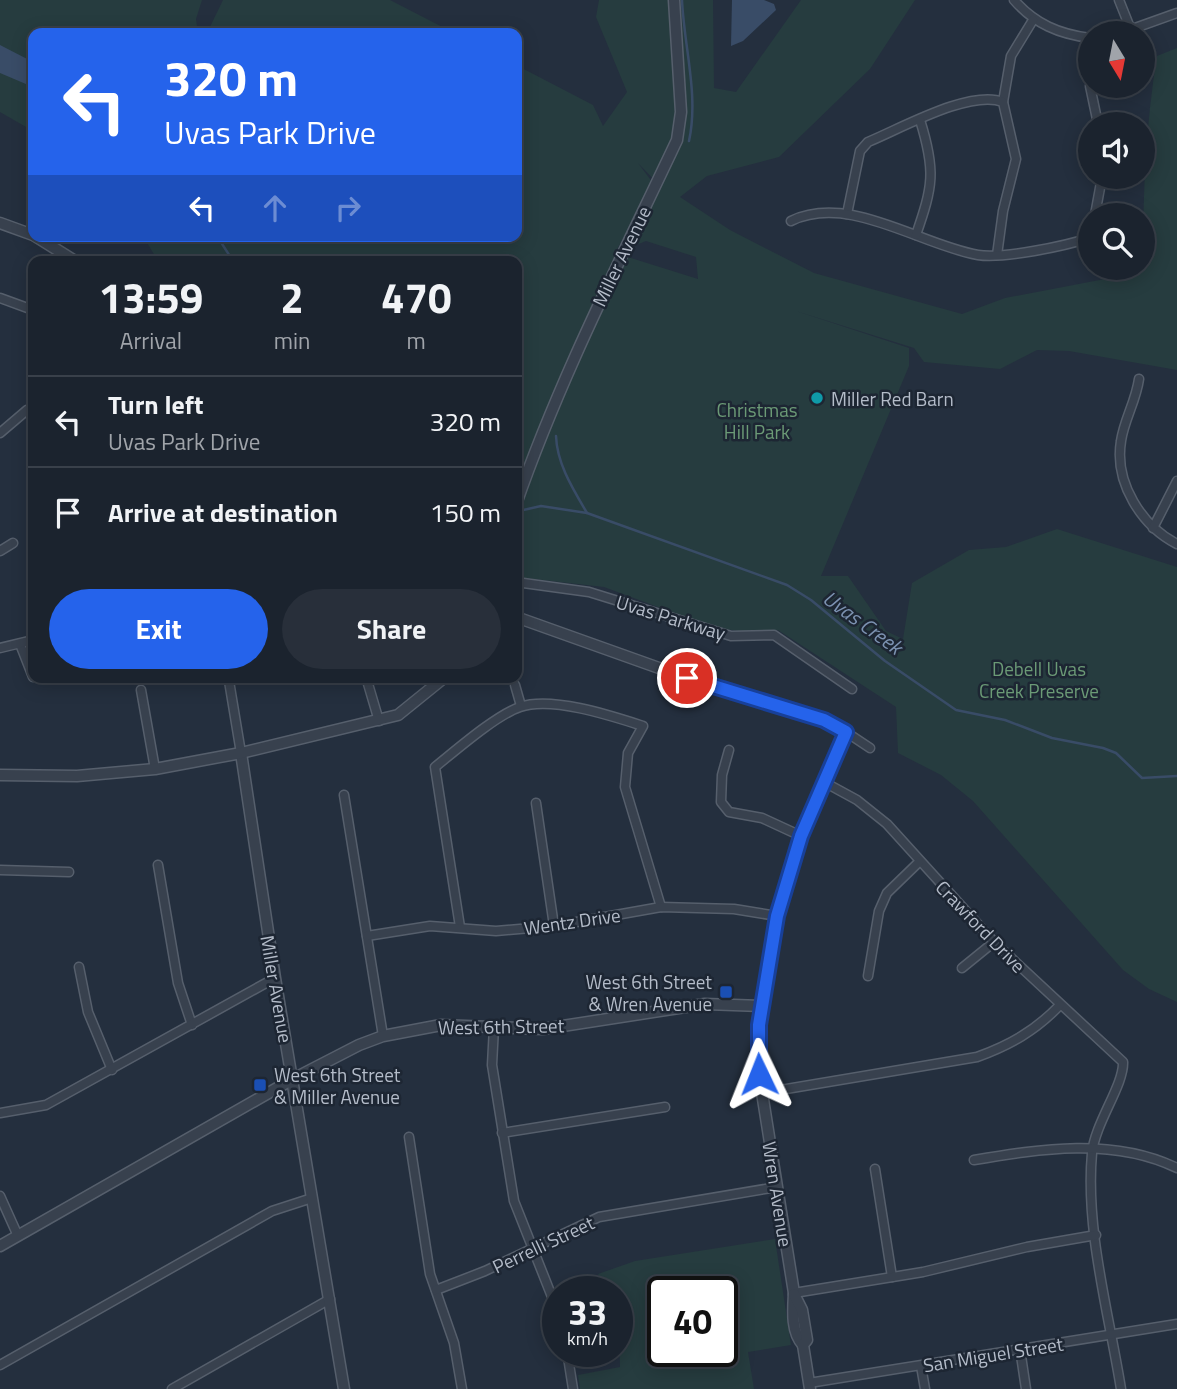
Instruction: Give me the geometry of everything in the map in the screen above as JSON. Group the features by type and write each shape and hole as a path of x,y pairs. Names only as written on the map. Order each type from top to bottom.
{"street":[{"name":"Miller Avenue","path":"522,487 543,427 580,341 677,140 681,112 674,0"},
{"path":"1014,0 1033,20 1061,32 1078,36"},
{"path":"1119,0 1127,21"},
{"path":"1155,21 1177,13"},
{"path":"997,255 1003,211 1016,159 1003,102 1012,56 1033,20"},
{"path":"847,214 860,151 867,142 957,104 994,98 1003,102"},
{"path":"916,235 933,177 930,151 920,120"},
{"path":"791,220 804,215 847,214 978,255 997,255 1078,242"},
{"path":"0,223 28,234"},
{"path":"44,242 67,256"},
{"path":"0,298 28,308"},
{"path":"1139,379 1121,442 1121,462 1129,494 1153,528 1177,544"},
{"path":"0,433 27,411"},
{"path":"1153,528 1177,481"},
{"path":"0,551 13,543"},
{"name":"Uvas Parkway","path":"522,583 589,592 731,636 774,635 852,690"},
{"path":"522,619 687,678 824,720 870,748"},
{"path":"0,648 28,642"},
{"path":"20,644 28,663"},
{"path":"229,683 241,753"},
{"path":"368,683 379,721"},
{"path":"0,775 77,776 155,769 241,753 398,715 415,705 439,683"},
{"path":"515,685 521,706"},
{"path":"141,690 155,769"},
{"path":"460,927 435,767 521,706 557,705 600,711 643,726 628,753 625,787 661,907"},
{"name":"Wren Avenue","path":"809,1386 803,1345 797,1339 793,1311 794,1293 762,1093 757,1044 777,916 801,836 846,732"},
{"path":"729,750 722,775 721,802 729,812 762,818 801,836"},
{"name":"Miller Avenue","path":"241,753 275,978 345,1389"},
{"name":"Crawford Drive","path":"824,782 857,800 887,824 994,942 1123,1062 1120,1080 1101,1117 1093,1150"},
{"path":"344,795 383,1036"},
{"path":"536,803 554,926"},
{"path":"868,976 879,911 887,893 919,862"},
{"path":"158,865 178,983 192,1025"},
{"path":"0,870 69,872"},
{"name":"Wentz Drive","path":"367,936 429,926 496,931 554,926 661,907 734,909 777,916"},
{"path":"962,968 994,942"},
{"path":"79,967 88,1012 112,1070"},
{"path":"0,1113 46,1105 275,978"},
{"name":"West 6th Street","path":"0,1246 293,1079 383,1036 441,1025 543,1029 705,1004 762,1006"},
{"path":"762,1093 977,1057 1008,1046 1030,1033 1060,1005"},
{"path":"494,1027 492,1056 514,1201 545,1276"},
{"path":"502,1133 665,1107"},
{"path":"409,1137 436,1290 454,1343 462,1389"},
{"path":"974,1160 1056,1147 1147,1156 1177,1168"},
{"path":"1093,1150 1091,1194 1121,1389"},
{"path":"875,1169 892,1277"},
{"name":"Perrelli Street","path":"436,1290 598,1217 777,1187"},
{"path":"0,1196 18,1236"},
{"path":"0,1365 272,1211 312,1198"},
{"path":"794,1293 892,1277 1096,1235"},
{"path":"172,1389 330,1299"},
{"name":"San Miguel Street","path":"809,1386 1177,1324"},
{"path":"1020,1349 1026,1389"},
{"path":"921,1366 925,1389"},
{"path":"570,1367 573,1389"}],"green space":[{"path":"0,0 202,0 196,19 197,28 28,28 28,128 0,112"},
{"path":"223,0 390,0 444,28 209,28"},
{"path":"599,0 713,0 714,88 736,92 801,0 915,0 870,69 779,157 707,176 680,197 730,230 814,273 962,314 1005,298 1100,280 1155,280 1155,203 1144,203 1144,189 1155,189 1155,112 1150,110 1152,98 1155,98 1157,56 1177,48 1177,370 1069,351 1037,350 1000,369 924,362 914,348 796,311 909,348 909,366 821,576 848,576 886,631 903,639 912,583 969,550 1006,547 1057,529 1177,567 1177,1002 1149,989 1123,970 973,801 941,775 898,753 896,707 778,630 745,632 712,627 604,587 522,578 522,256 155,256 147,242 522,242 522,68 593,105 603,126 627,92 596,17","holes":["638,163 661,187 629,248 646,241 696,257 698,279 615,253 653,183"]},
{"path":"775,1239 791,1345 748,1352 754,1389 580,1389 578,1375 633,1367 633,1276 598,1274 635,1261"}],"water":[{"path":"732,0 764,0 774,4 776,10 743,41 731,46"},
{"path":"0,45 28,59 28,85 0,73"}],"waterway":[{"path":"682,0 692,89 689,141"},
{"name":"Uvas Creek","path":"221,242 230,256"},
{"path":"556,436 563,466 587,513"},
{"name":"Uvas Creek","path":"522,510 541,506 587,513 787,585 811,600 885,661 956,710 1005,720 1052,738 1103,748 1116,753 1142,778 1177,776"}],"place":[{"name":"Miller Red Barn","path":"817,398"},
{"name":"West 6th Street & Wren Avenue","path":"726,992"},
{"name":"West 6th Street & Miller Avenue","path":"260,1085"}],"route":[{"path":"687,678 824,720 846,732 801,836 777,916 759,1025 759,1074"}],"park label":[{"name":"Christmas Hill Park","path":"757,420"},
{"name":"Debell Uvas Creek Preserve","path":"1039,679"}]}
